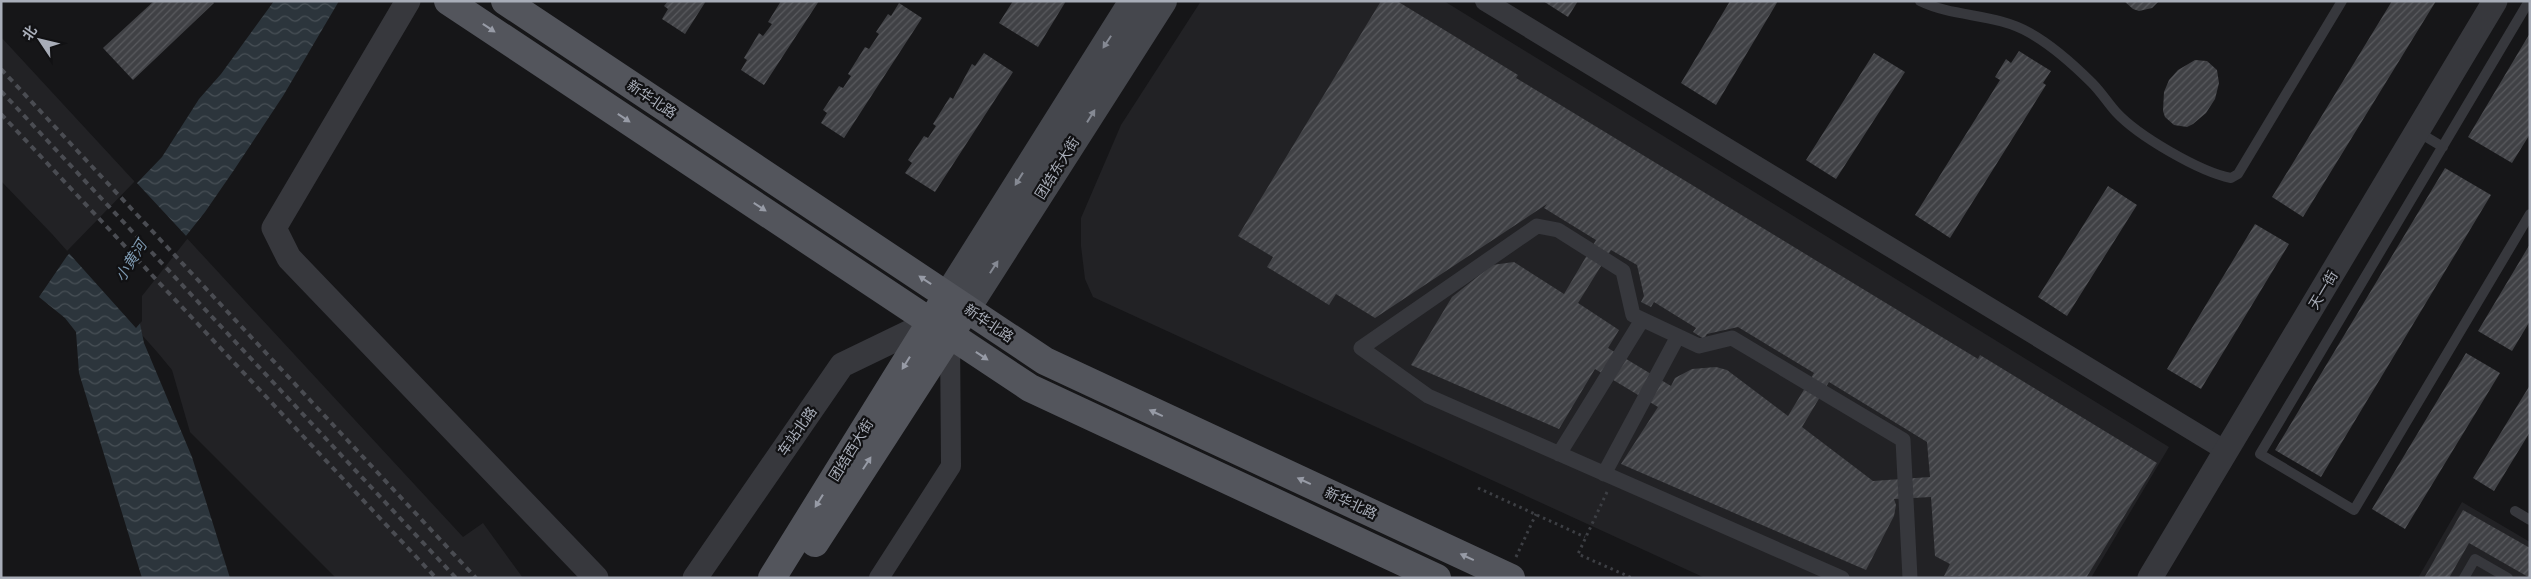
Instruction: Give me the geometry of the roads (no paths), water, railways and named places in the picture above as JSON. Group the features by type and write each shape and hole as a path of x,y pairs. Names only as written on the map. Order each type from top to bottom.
{"main road":[{"path":"448,1 1030,388 1437,578"},
{"name":"新华北路","path":"505,1 1045,361 1513,569"},
{"name":"团结东大街","path":"941,328 1133,1"},
{"name":"团结东大街","path":"957,302 1163,1"},
{"name":"团结西大街","path":"772,578 941,328"},
{"name":"团结西大街","path":"793,578 941,328"}],"street":[{"path":"408,1 274,228 289,258 596,578"},
{"path":"1485,1 2226,451"},
{"name":"天一街","path":"2150,578 2417,132 2489,6"},
{"path":"1842,578 1428,396 1361,348 1537,226 1558,230 1623,271 1633,315 1677,338 1699,346 1732,338 1903,440 1910,578"},
{"path":"1559,454 1642,320"},
{"path":"880,578 950,466 941,328"},
{"name":"车站北路","path":"695,578 842,365 941,328"},
{"path":"1609,476 1677,338"}],"lane":[{"path":"1920,1 1939,10 2002,21 2029,32 2065,58 2093,83 2117,114 2142,133 2206,171 2231,178 2238,174 2342,1"},
{"path":"2529,1 2260,454 2354,510 2530,214"},
{"path":"2417,132 2443,147"},
{"path":"2515,511 2530,520"},
{"path":"2464,578 2475,559 2508,578"}],"water":[{"name":"小黄河","path":"274,1 339,1 283,96 234,170 205,212 139,295 139,319 144,343 192,457 230,578 142,578 79,373 76,332 65,318 39,297 67,256 162,157 199,99 221,74"}],"railway":[{"path":"1,69 476,578"},
{"path":"1,91 456,578"},
{"path":"1,114 436,578"}]}
